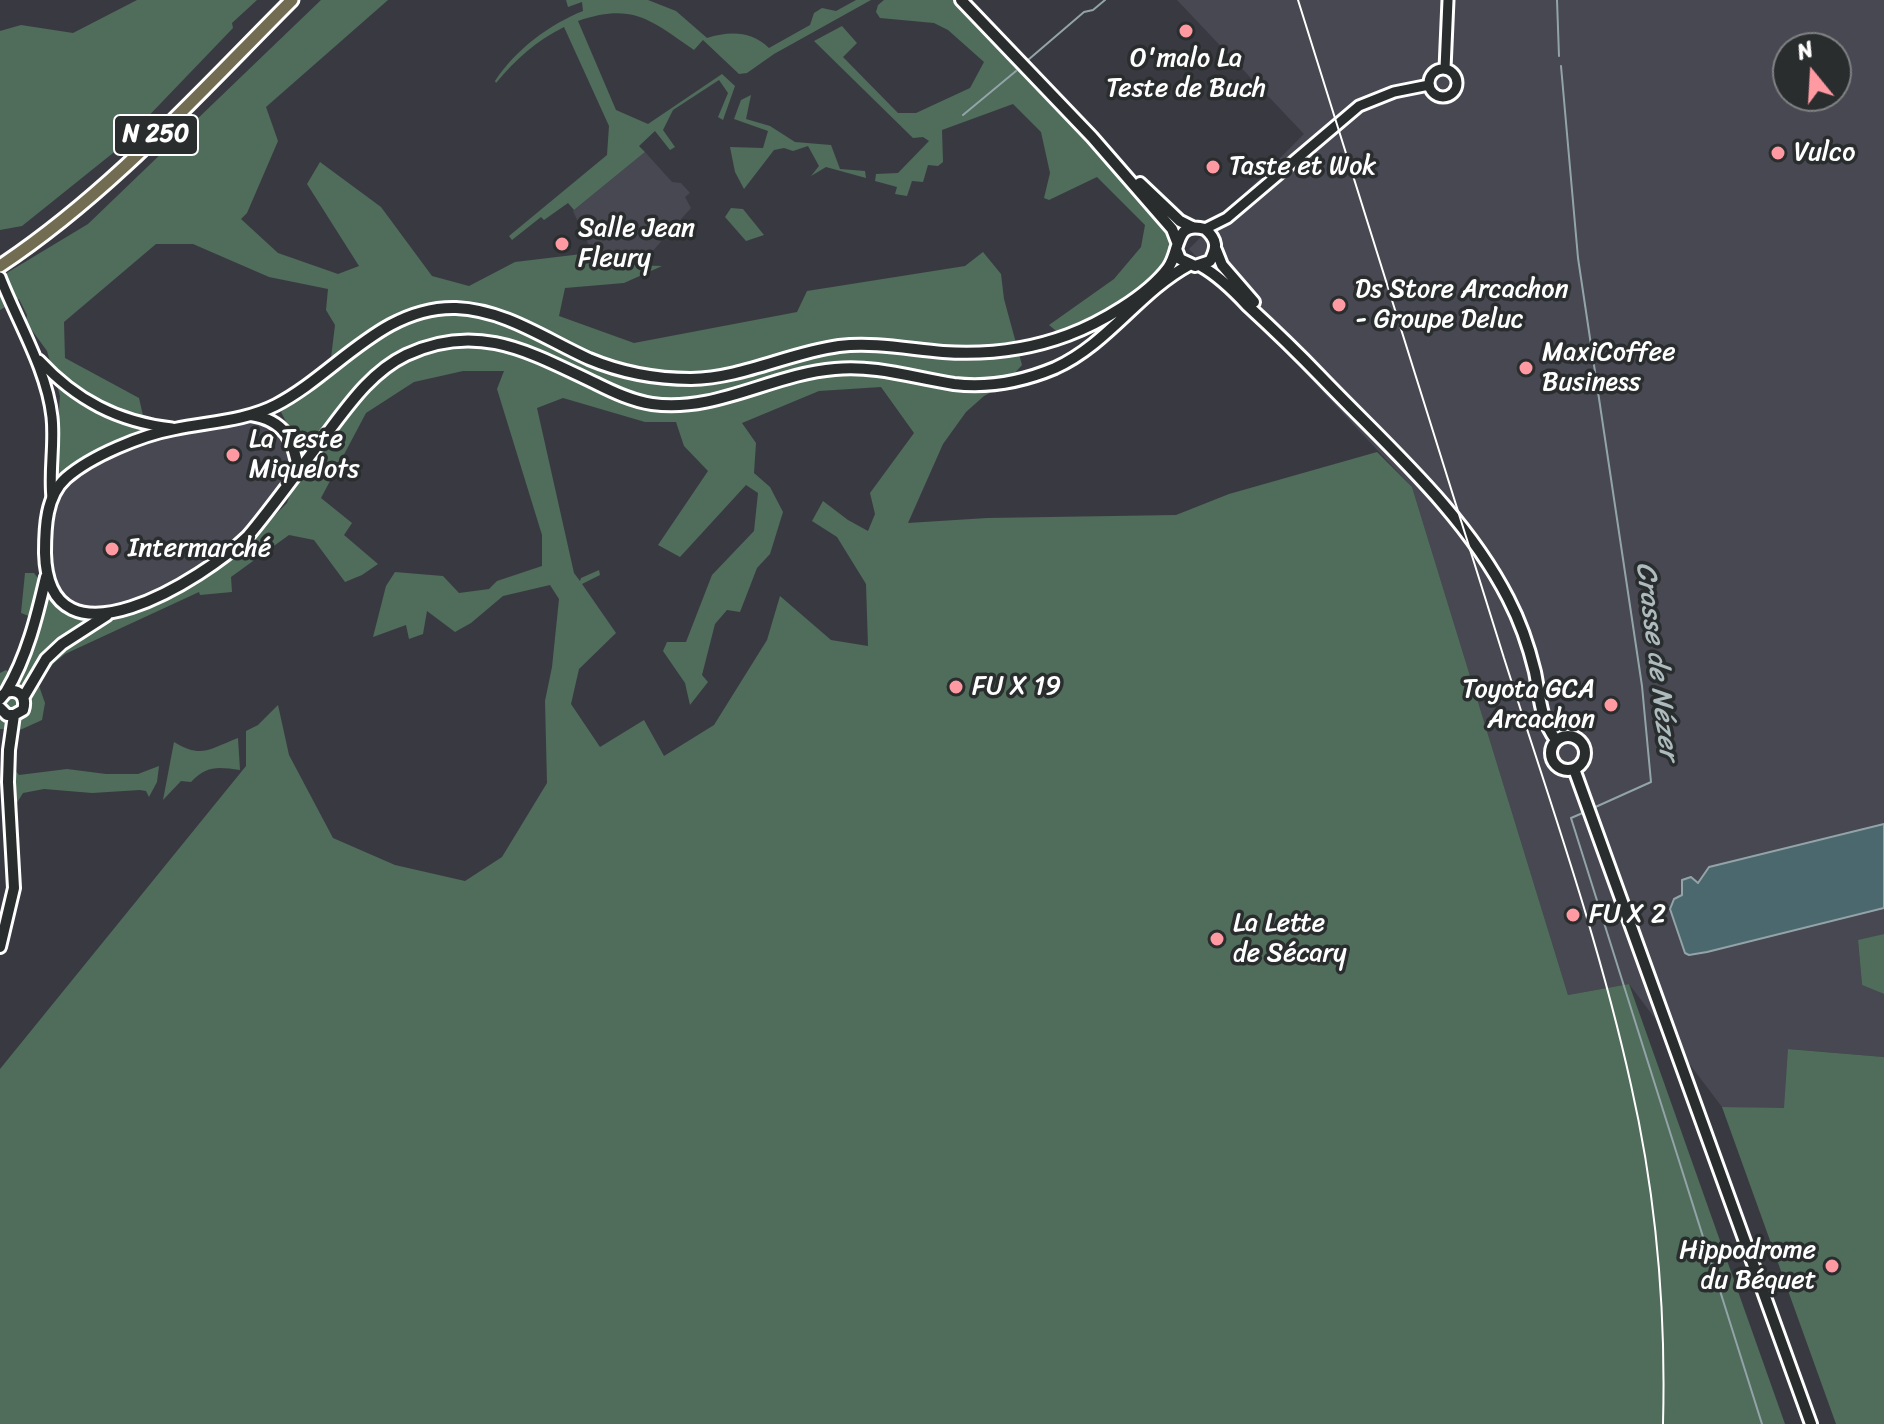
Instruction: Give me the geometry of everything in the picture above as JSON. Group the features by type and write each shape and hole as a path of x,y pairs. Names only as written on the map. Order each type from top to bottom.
{"main road":[{"name":"N 250","path":"5,262 48,232 101,188 292,0"},
{"path":"961,0 1092,137 1180,221 1205,229 1222,265 1286,341"},
{"path":"1092,137 1172,229 1180,259 1216,274 1286,341 1436,496 1484,556 1519,621 1531,658 1541,713 1556,740"},
{"path":"0,725 2,702 31,634 46,577 45,536 52,498 66,478 87,464 132,443 175,429 249,415 289,397 397,321 436,309 486,311 606,365 664,378 730,375 812,351 841,346 883,345 965,353 1002,351 1044,343 1093,324 1134,298 1169,267 1182,233 1192,227"},
{"path":"1201,266 1210,261 1215,245"},
{"path":"2,702 7,715 23,710 23,698 39,668 53,652 107,615 148,602 227,556 248,536 366,385 395,362 431,345 476,340 511,345 632,399 679,407 711,402 830,369 867,368 957,384 987,385 1023,379 1072,359 1097,342 1173,274 1189,265"},
{"path":"249,415 268,419 284,429 295,451 298,471"},
{"path":"46,577 65,604 85,612 107,615"},
{"path":"2,702 14,690 23,698"},
{"path":"0,947 14,888 8,782 14,715"},
{"path":"1570,735 1583,743 1585,758 1574,769 1563,769 1554,762 1551,751 1556,740 1570,735"},
{"path":"1574,769 1811,1424"}],"street":[{"path":"1445,69 1448,0"},
{"path":"1445,69 1452,71 1457,81 1452,95 1438,96 1429,85 1432,75 1445,69"},
{"path":"1205,229 1227,218 1359,106 1394,92 1429,85"},
{"path":"1215,245 1227,218"},
{"path":"0,277 35,355 52,417 52,498"},
{"path":"35,355 67,388 91,404 128,420 175,429"}],"shaded area":[{"path":"1177,0 1884,0 1884,934 1858,941 1862,985 1884,994 1884,1057 1789,1049 1785,1109 1722,1107 1629,984 1568,995 1412,487 1189,249 1304,134"},
{"path":"645,152 672,182 681,183 690,193 685,197 691,208 650,254 636,256 625,263 597,263 573,211"},
{"path":"260,421 278,430 288,447 292,464 286,481 239,538 207,563 162,590 124,606 85,608 66,600 54,583 49,538 52,512 65,484 98,462 134,446 163,437"}],"green space":[{"path":"137,0 257,0 232,23 233,28 113,153 22,226 0,230 0,31 21,25 73,33"},
{"path":"321,0 388,0 266,107 278,141 247,213 241,219 278,253 338,274 359,266 307,184 320,162 381,207 432,276 469,286 515,262 590,253 596,264 662,266 624,283 565,288 559,316 634,343 797,312 807,291 965,266 983,252 1001,274 1004,299 1022,365 1003,386 984,396 966,412 943,444 908,523 987,518 1176,515 1229,494 1377,452 1412,487 1568,995 1629,984 1785,1424 0,1424 0,1069 246,766 246,731 258,725 278,705 289,755 333,838 395,865 465,881 502,857 547,783 545,701 559,599 550,585 503,596 455,632 427,611 423,634 409,639 406,625 373,637 386,586 395,572 443,576 459,593 489,589 497,581 542,566 542,535 497,389 504,371 463,371 414,382 366,413 321,498 352,523 344,535 378,564 345,582 314,540 289,535 231,577 232,592 200,595 199,592 65,654 38,683 45,703 42,720 20,730 0,729 0,673 6,670 16,677 39,620 21,613 25,573 34,573 59,606 86,618 87,632 204,580 241,549 287,503 303,454 281,412 331,358 335,325 326,310 328,289 269,277 193,244 156,244 64,322 65,358 139,398 147,433 54,476 60,396 47,351 26,322 27,315 19,299 0,310 0,277 88,224","holes":["881,387 914,433 870,493 875,514 868,531 823,501 812,521 837,537 866,584 868,646 831,640 780,596 767,640 714,725 664,756 644,720 600,747 571,704 579,669 616,633 582,584 600,575 599,570 580,581 574,573 537,408 563,398 645,422 676,422 684,446 708,471 658,545 680,557 746,485 758,493 754,531 712,575 686,642 667,642 663,651 685,683 690,705 708,682 702,675 715,624 727,610 740,612 757,568 770,554 783,512 770,487 754,473 756,443 742,423 819,391"]},
{"path":"566,0 648,0 676,11 707,38 740,34 755,38 769,48 810,25 814,13 822,8 836,11 856,0 871,0 774,54 747,73 739,74 703,40 694,50 641,18 614,13 578,21 616,110 648,124 722,74 735,86 723,120 718,117 728,93 719,80 673,110 663,130 675,147 670,150 655,131 639,146 645,152 574,210 568,203 544,220 541,217 512,240 509,236 607,155 609,126 564,27 535,45 495,81 534,39 583,11 582,2 568,7"},
{"path":"884,0 954,0 1091,142 1169,232 1173,244 1170,258 1160,271 1128,298 1061,335 1049,325 1114,279 1141,247 1145,225 1097,177 1049,200 1044,198 1050,173 1041,132 1013,104 942,130 943,162 938,166 928,165 923,182 912,181 907,196 895,194 897,187 875,181 876,174 898,173 929,141 923,137 913,138 814,41 842,26 857,43 843,57 898,113 916,113 970,88 984,62 948,30 934,23 880,18 876,12"},
{"path":"751,95 746,119 770,126 795,142 831,145 840,169 865,171 866,178 826,167 811,176 819,166 808,146 793,151 784,148 774,150 744,189 735,172 730,147 763,148 768,131 734,119 741,100"},
{"path":"731,208 743,209 764,235 746,241 725,217"},
{"path":"238,738 240,770 208,770 191,782 181,781 163,800 174,742 199,751"},
{"path":"159,766 157,782 149,797 146,791 140,790 92,793 44,789 23,793 15,806 14,769 19,775 67,769 138,774"},
{"path":"1884,934 1884,994 1862,985 1858,940"},
{"name":"Hippodrome du Béquet","path":"1788,1049 1884,1057 1884,1424 1836,1424 1722,1107 1784,1108"}],"water":[{"path":"1884,824 1884,908 1707,952 1685,953 1670,909 1674,899 1682,895 1682,880 1691,877 1698,883 1709,867"}],"waterway":[{"path":"1028,60 1084,12 1093,10 1105,0"},
{"name":"Crasse de Nézer","path":"1557,0 1559,56"},
{"name":"Crasse de Nézer","path":"1561,66 1578,258 1642,686 1651,782 1591,809"},
{"path":"963,115 1016,71"},
{"name":"Crasse de Nézer","path":"1585,812 1571,818 1762,1424"}],"railway":[{"path":"1298,0 1572,870 1618,1031 1640,1127 1658,1253 1663,1339 1663,1424"}],"place":[{"name":"O'malo La Teste de Buch","path":"1186,31"},
{"name":"Vulco","path":"1778,153"},
{"name":"Taste et Wok","path":"1213,167"},
{"name":"Salle Jean Fleury","path":"562,244"},
{"name":"Ds Store Arcachon - Groupe Deluc","path":"1339,305"},
{"name":"MaxiCoffee Business","path":"1526,368"},
{"name":"La Teste Miquelots","path":"233,455"},
{"name":"Intermarché","path":"112,549"},
{"name":"FU X 19","path":"956,687"},
{"name":"Toyota GCA Arcachon","path":"1611,705"},
{"name":"FU X 2","path":"1573,915"},
{"name":"La Lette de Sécary","path":"1217,939"},
{"name":"Hippodrome du Béquet","path":"1832,1266"}]}
